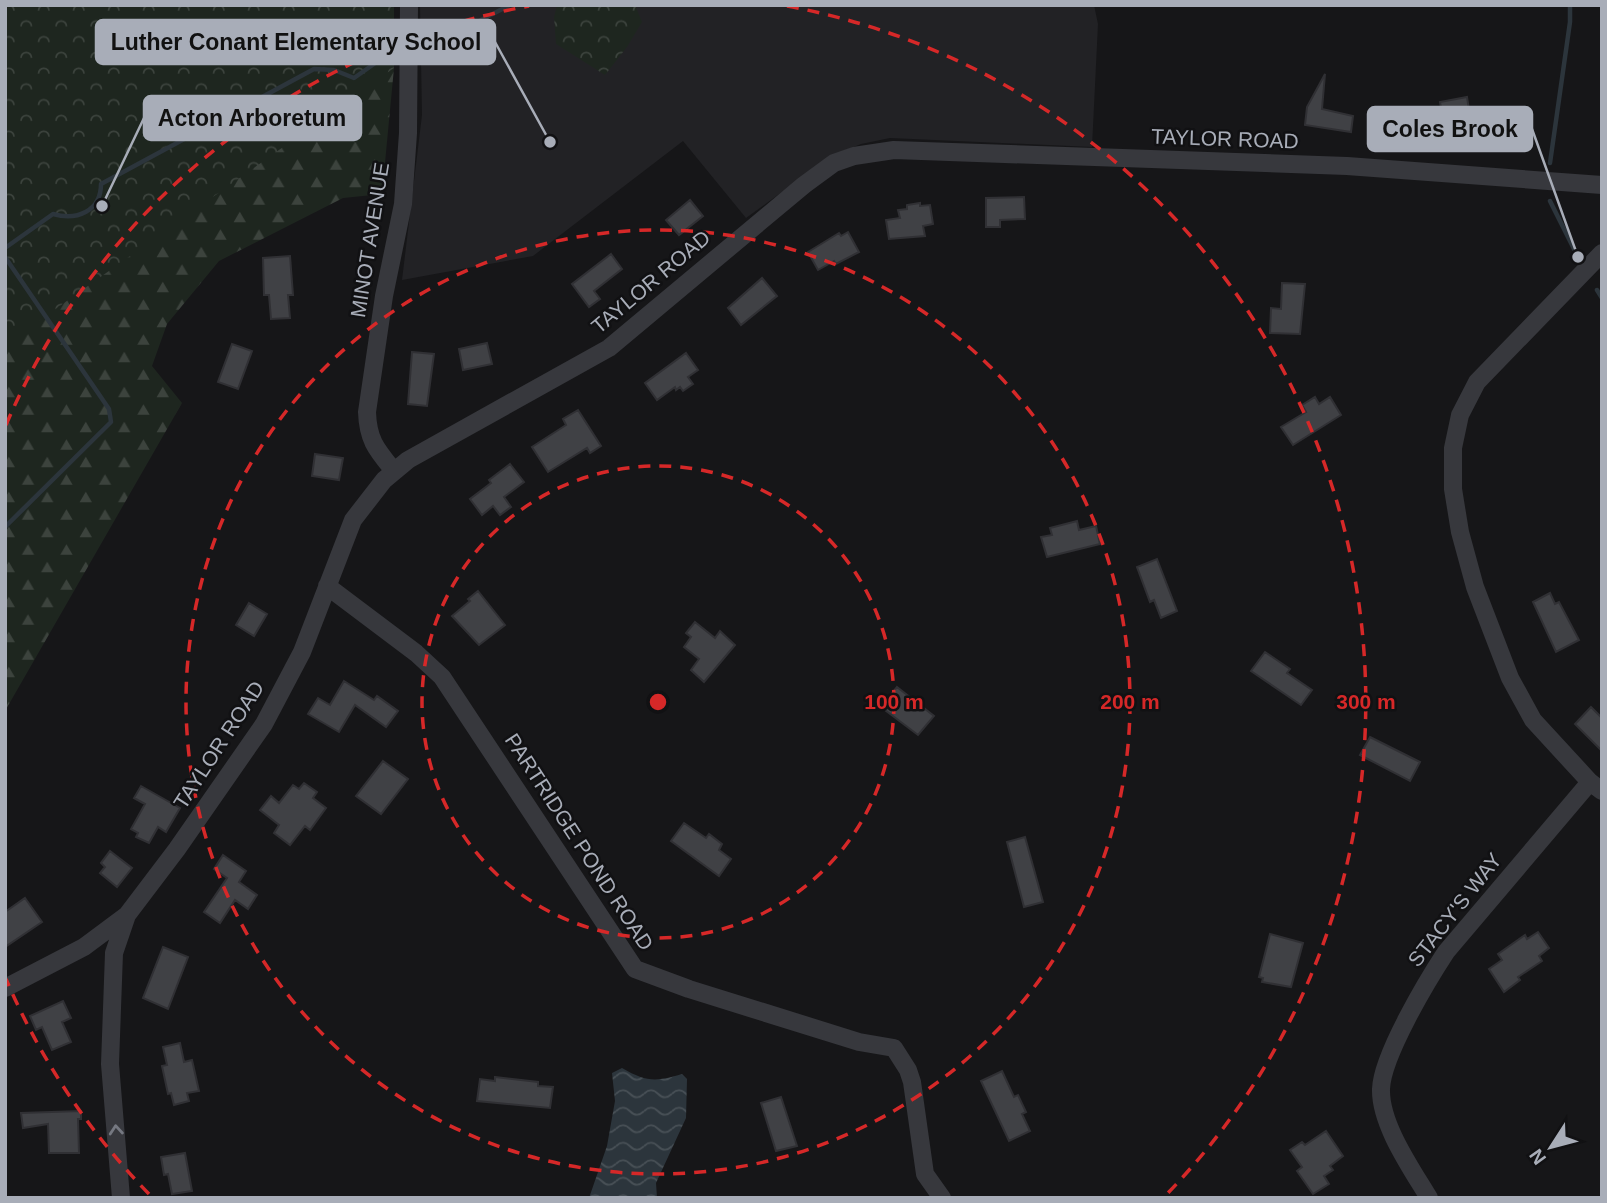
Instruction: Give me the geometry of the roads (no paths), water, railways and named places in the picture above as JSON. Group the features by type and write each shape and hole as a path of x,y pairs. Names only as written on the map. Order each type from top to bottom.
{"street":[{"name":"MINOT AVENUE","path":"394,471 374,447 368,431 368,412 384,296 402,204 408,133 409,5"},
{"name":"TAYLOR ROAD","path":"5,988 84,947 127,915 210,805 264,724 302,652 353,520 384,480 408,460 610,348 804,185 834,163 854,156 894,150 1035,154 1347,166 1602,185"},
{"path":"1596,786 1533,720 1510,678 1475,587 1460,532 1453,489 1453,448 1460,415 1477,382 1602,253"},
{"name":"PARTRIDGE POND ROAD","path":"327,586 416,653 442,677 635,969 689,989 859,1042 894,1048 912,1082 925,1174 942,1198"},
{"name":"STACY'S WAY","path":"1429,1198 1398,1143 1383,1104 1383,1077 1393,1051 1428,980 1446,952 1596,786"},
{"path":"121,1198 110,1064 114,953 127,915"}],"water":[{"path":"622,1068 645,1078 658,1079 682,1074 687,1079 686,1118 656,1183 657,1198 589,1198 607,1146 615,1101 612,1073"}],"waterway":[{"path":"427,48 510,5"},
{"path":"1550,163 1570,22 1570,5"},
{"path":"5,248 53,214 71,216 86,212 97,201 101,184 314,69 334,70 354,78 381,59"},
{"path":"1550,201 1578,257"},
{"path":"5,257 109,409 111,422 5,527"},
{"path":"1597,290 1602,298"}],"place":[{"name":"Luther Conant Elementary School","path":"550,142"},
{"name":"Acton Arboretum","path":"102,206"},
{"name":"Coles Brook","path":"1578,257"}]}
